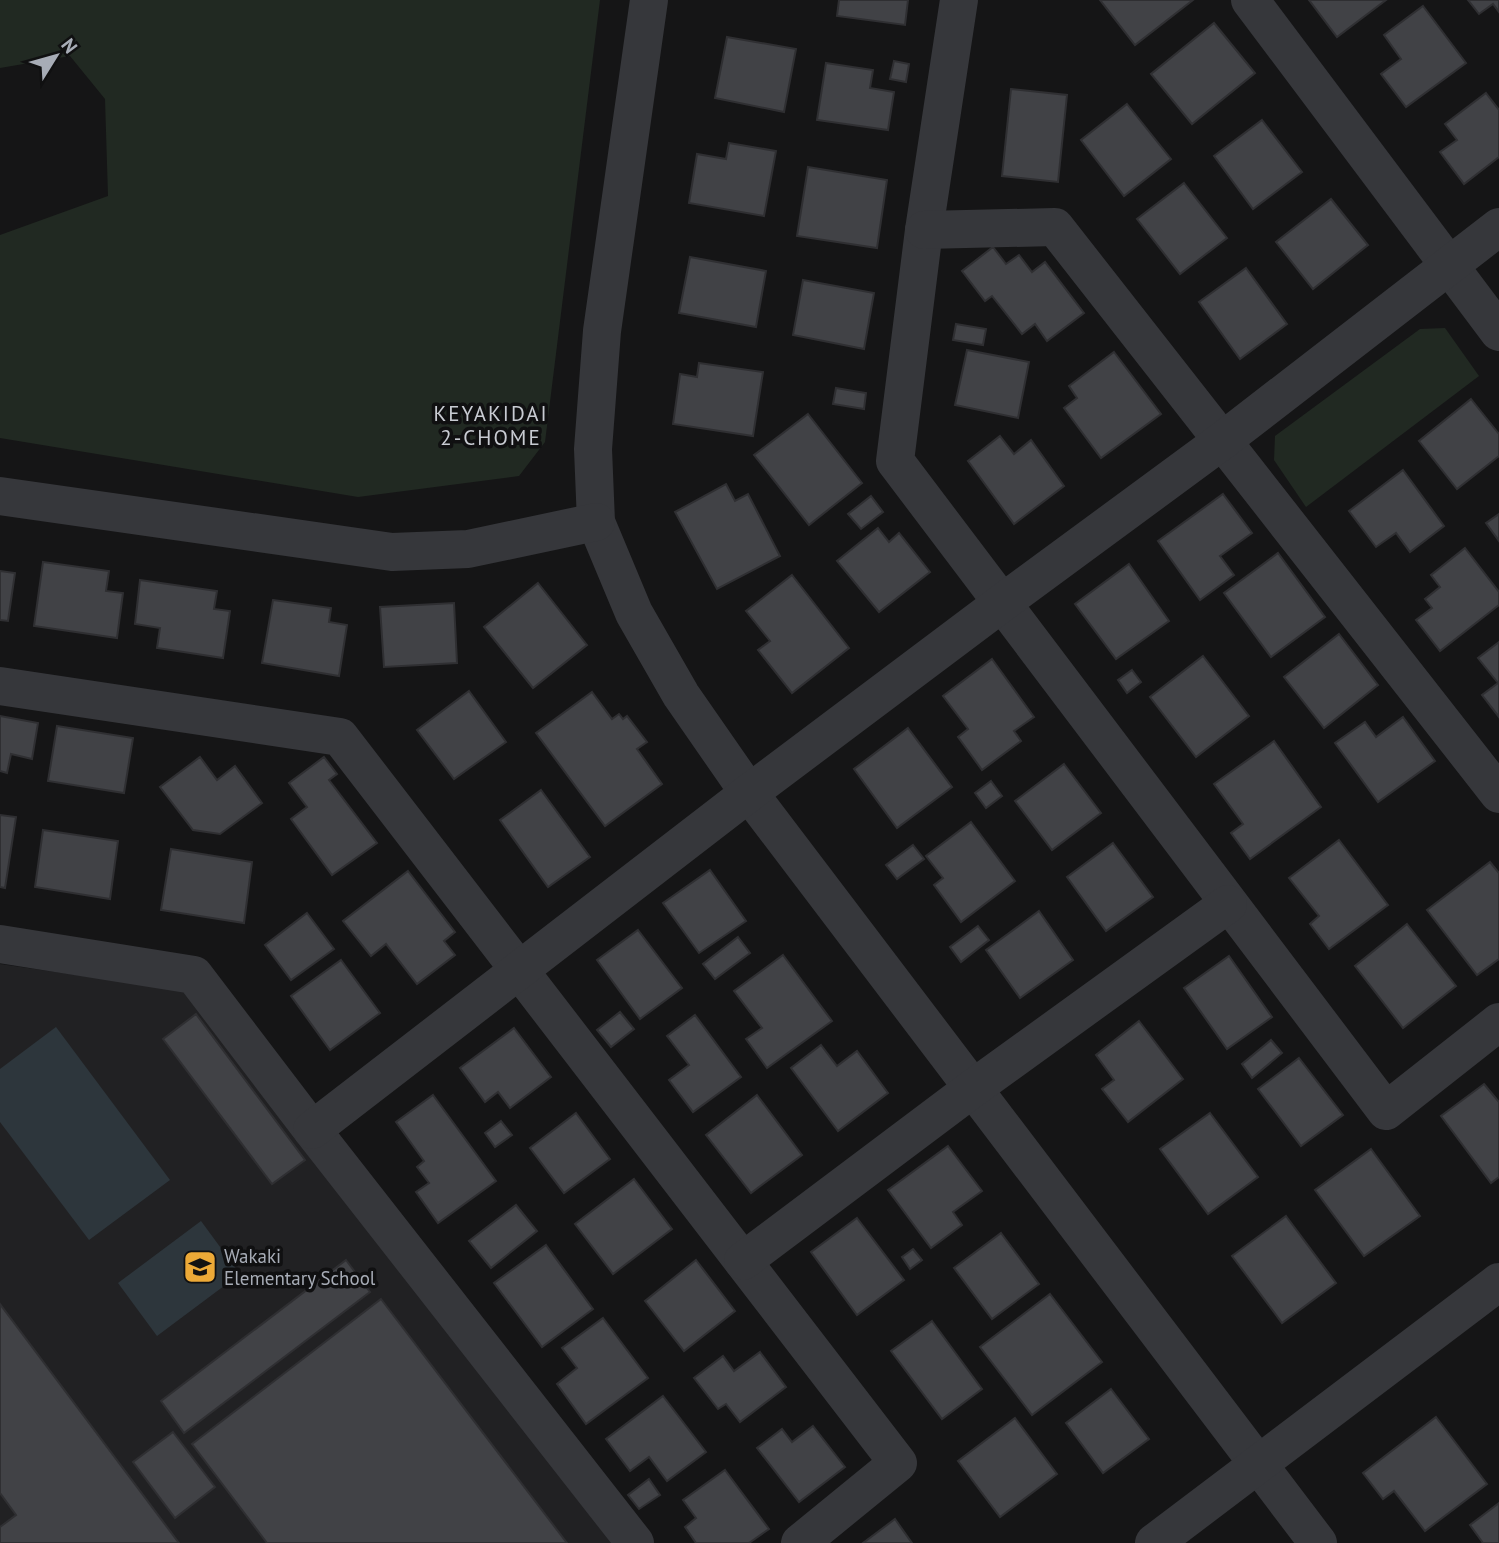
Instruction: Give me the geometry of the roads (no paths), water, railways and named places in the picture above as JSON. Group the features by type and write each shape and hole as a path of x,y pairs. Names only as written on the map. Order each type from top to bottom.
{"street":[{"path":"649,0 602,331 593,449 596,522 634,613 681,695 749,793 1318,1543"},
{"path":"959,0 924,230 895,461 1386,1111 1499,1022"},
{"path":"1250,0 1499,332"},
{"path":"924,230 1055,227 1499,794"},
{"path":"312,1130 749,793 1222,441 1499,227"},
{"path":"0,496 392,552 468,549 596,522"},
{"path":"0,686 340,737 898,1464 800,1543"},
{"path":"743,1261 972,1088 1228,904"},
{"path":"0,944 194,975 635,1543"},
{"path":"1154,1543 1499,1282"}],"place":[{"name":"Wakaki Elementary School","path":"200,1267"}],"district":[{"name":"KEYAKIDAI 2-CHOME","path":"491,426"}]}
